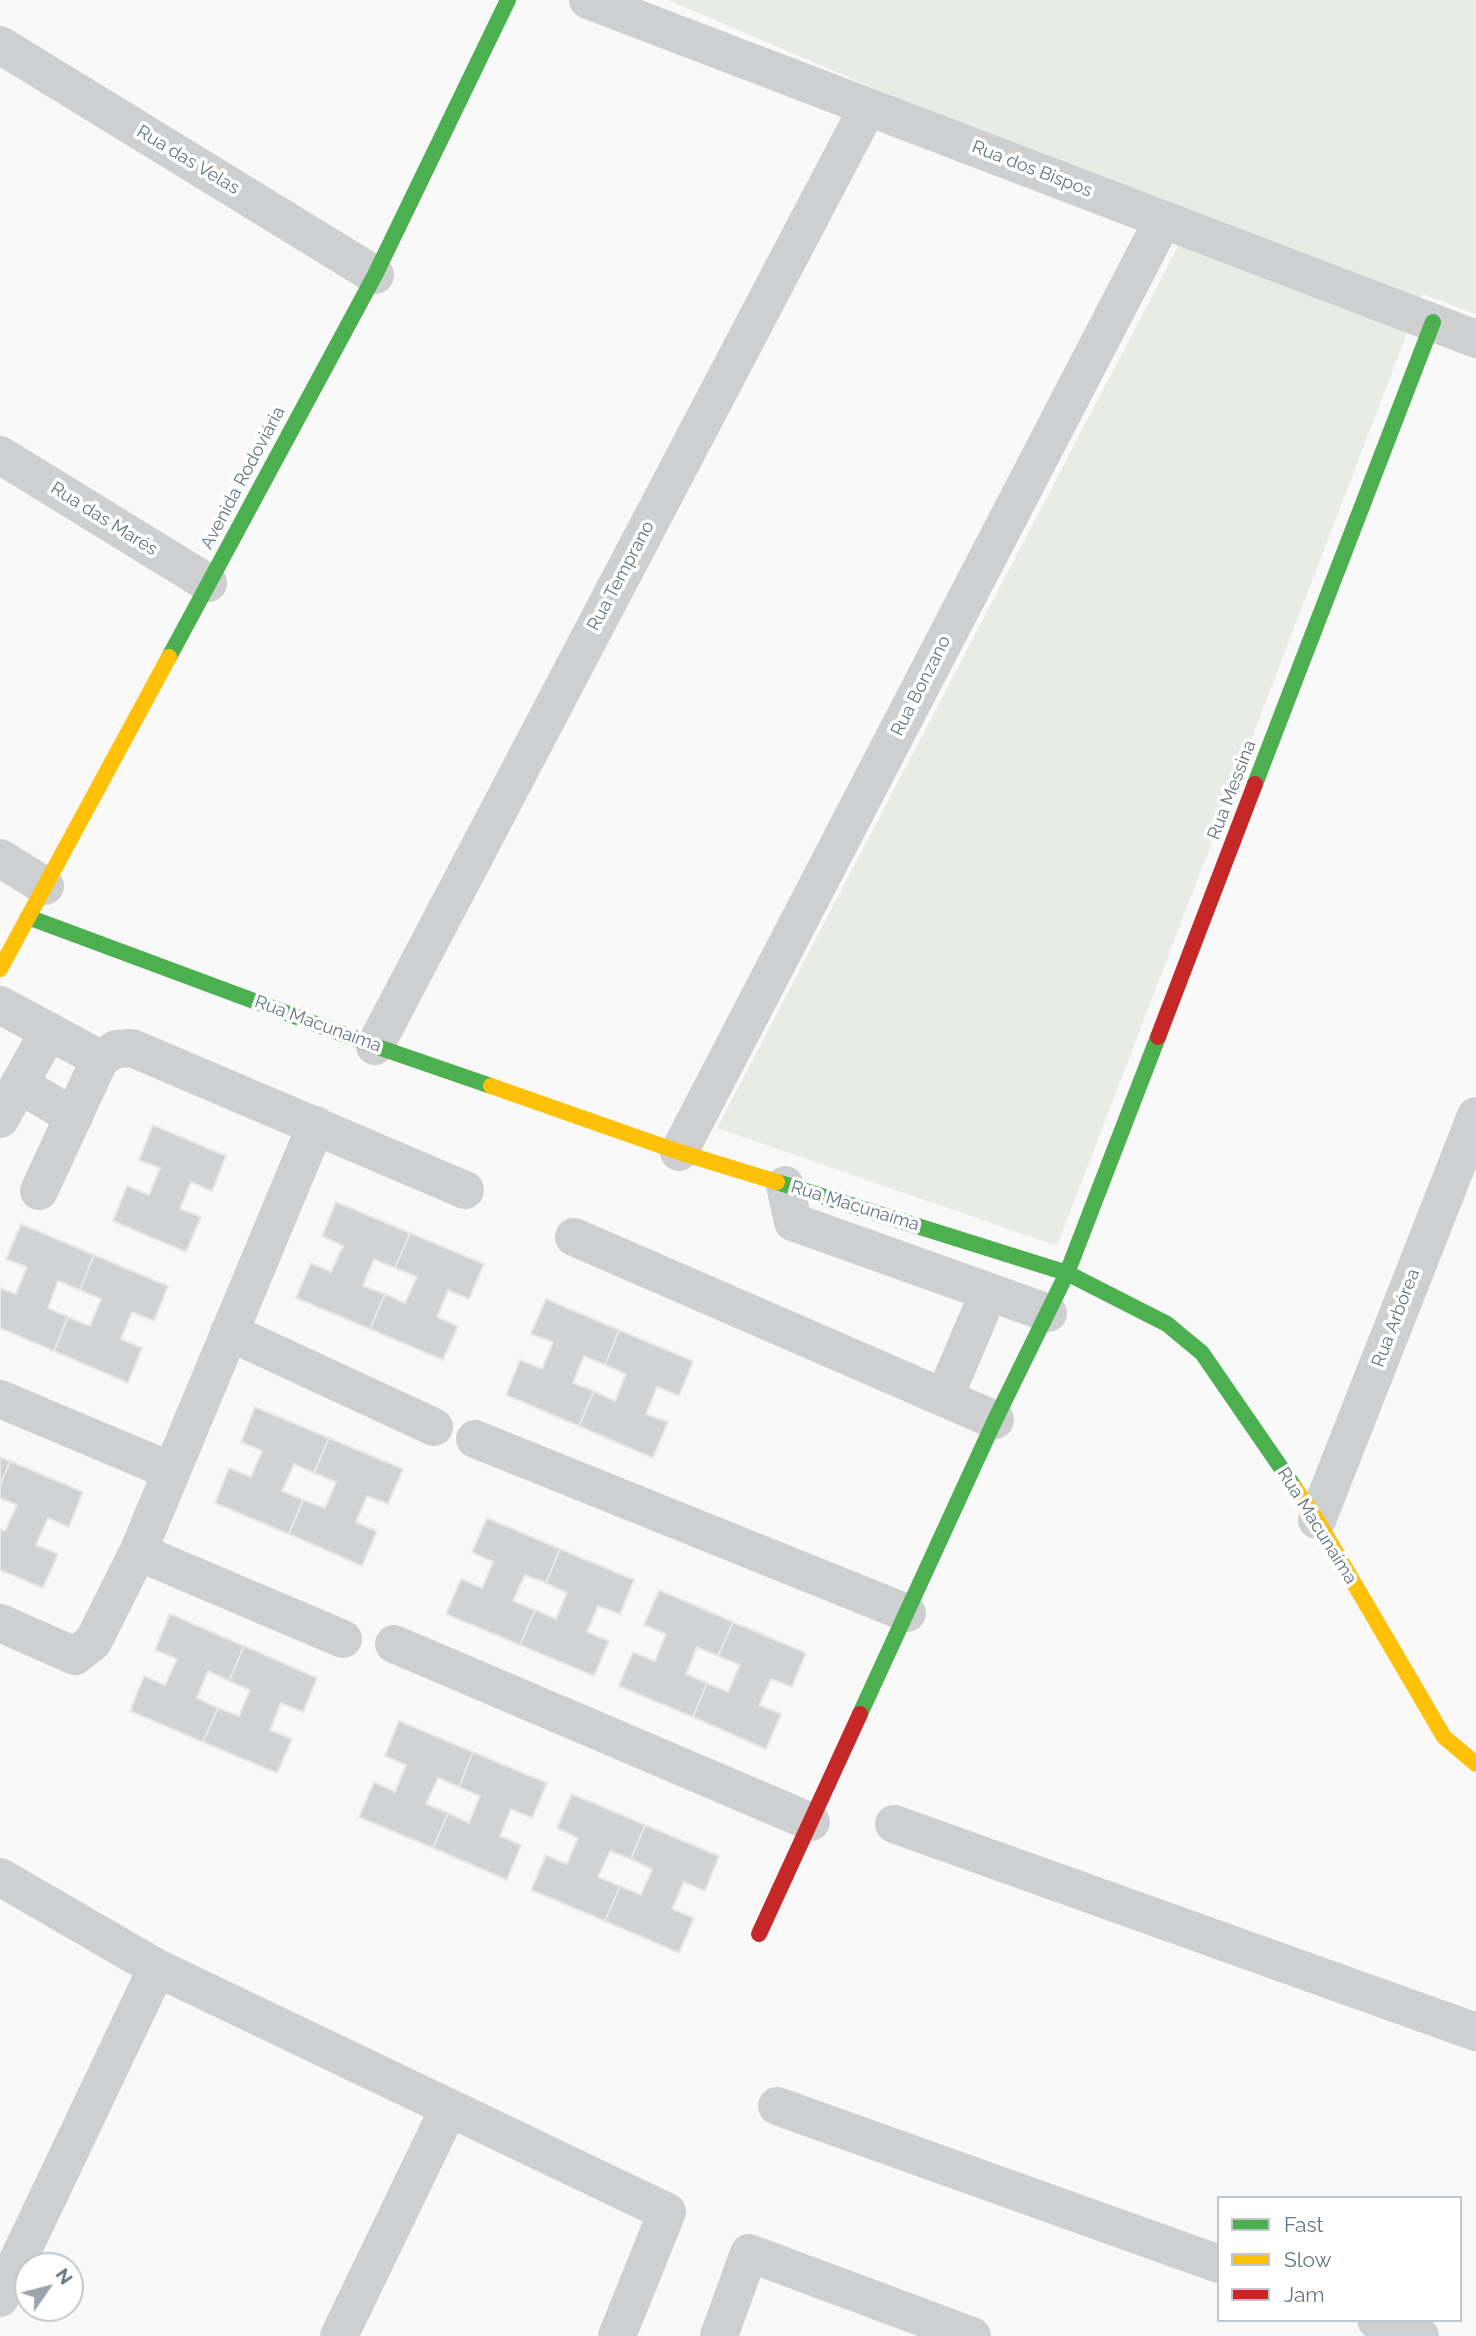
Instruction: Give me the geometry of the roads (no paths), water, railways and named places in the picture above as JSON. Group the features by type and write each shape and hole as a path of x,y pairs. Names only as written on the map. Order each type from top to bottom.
{"street":[{"name":"Rua dos Bispos","path":"588,0 1476,339"},
{"name":"Avenida Rodoviária","path":"0,969 375,275 503,2"},
{"name":"Rua das Velas","path":"0,45 375,275"},
{"name":"Rua Temprano","path":"375,1046 868,107"},
{"name":"Rua Bonzano","path":"679,1152 1163,220"},
{"name":"Rua Messina","path":"759,1934 995,1420 1067,1273 1433,322"},
{"name":"Rua das Marés","path":"0,455 208,583"},
{"name":"Rua Macunaíma","path":"0,858 36,901 375,1046 679,1152 1067,1273 1167,1324 1202,1353 1317,1520 1444,1737 1476,1764"},
{"path":"0,1004 100,1059"},
{"path":"0,1119 49,1031"},
{"path":"39,1191 100,1059 116,1049 132,1048 465,1190"},
{"path":"19,1084 74,1117"},
{"name":"Rua Arbórea","path":"1317,1520 1476,1116"},
{"path":"0,1623 75,1656 93,1642 138,1552 316,1125"},
{"path":"785,1185 793,1222 1048,1313"},
{"path":"574,1237 995,1420"},
{"path":"944,1398 989,1292"},
{"path":"229,1332 434,1427"},
{"path":"0,1399 171,1471"},
{"path":"475,1439 907,1613"},
{"path":"138,1552 343,1639"},
{"path":"394,1644 811,1822"},
{"path":"894,1824 1476,2032"},
{"path":"0,1877 157,1968 667,2212 617,2336"},
{"path":"0,2298 157,1968"},
{"path":"776,2106 1217,2263"},
{"path":"339,2336 449,2108"},
{"path":"719,2336 749,2253 972,2336"},
{"path":"1382,2322 1420,2336"}]}
